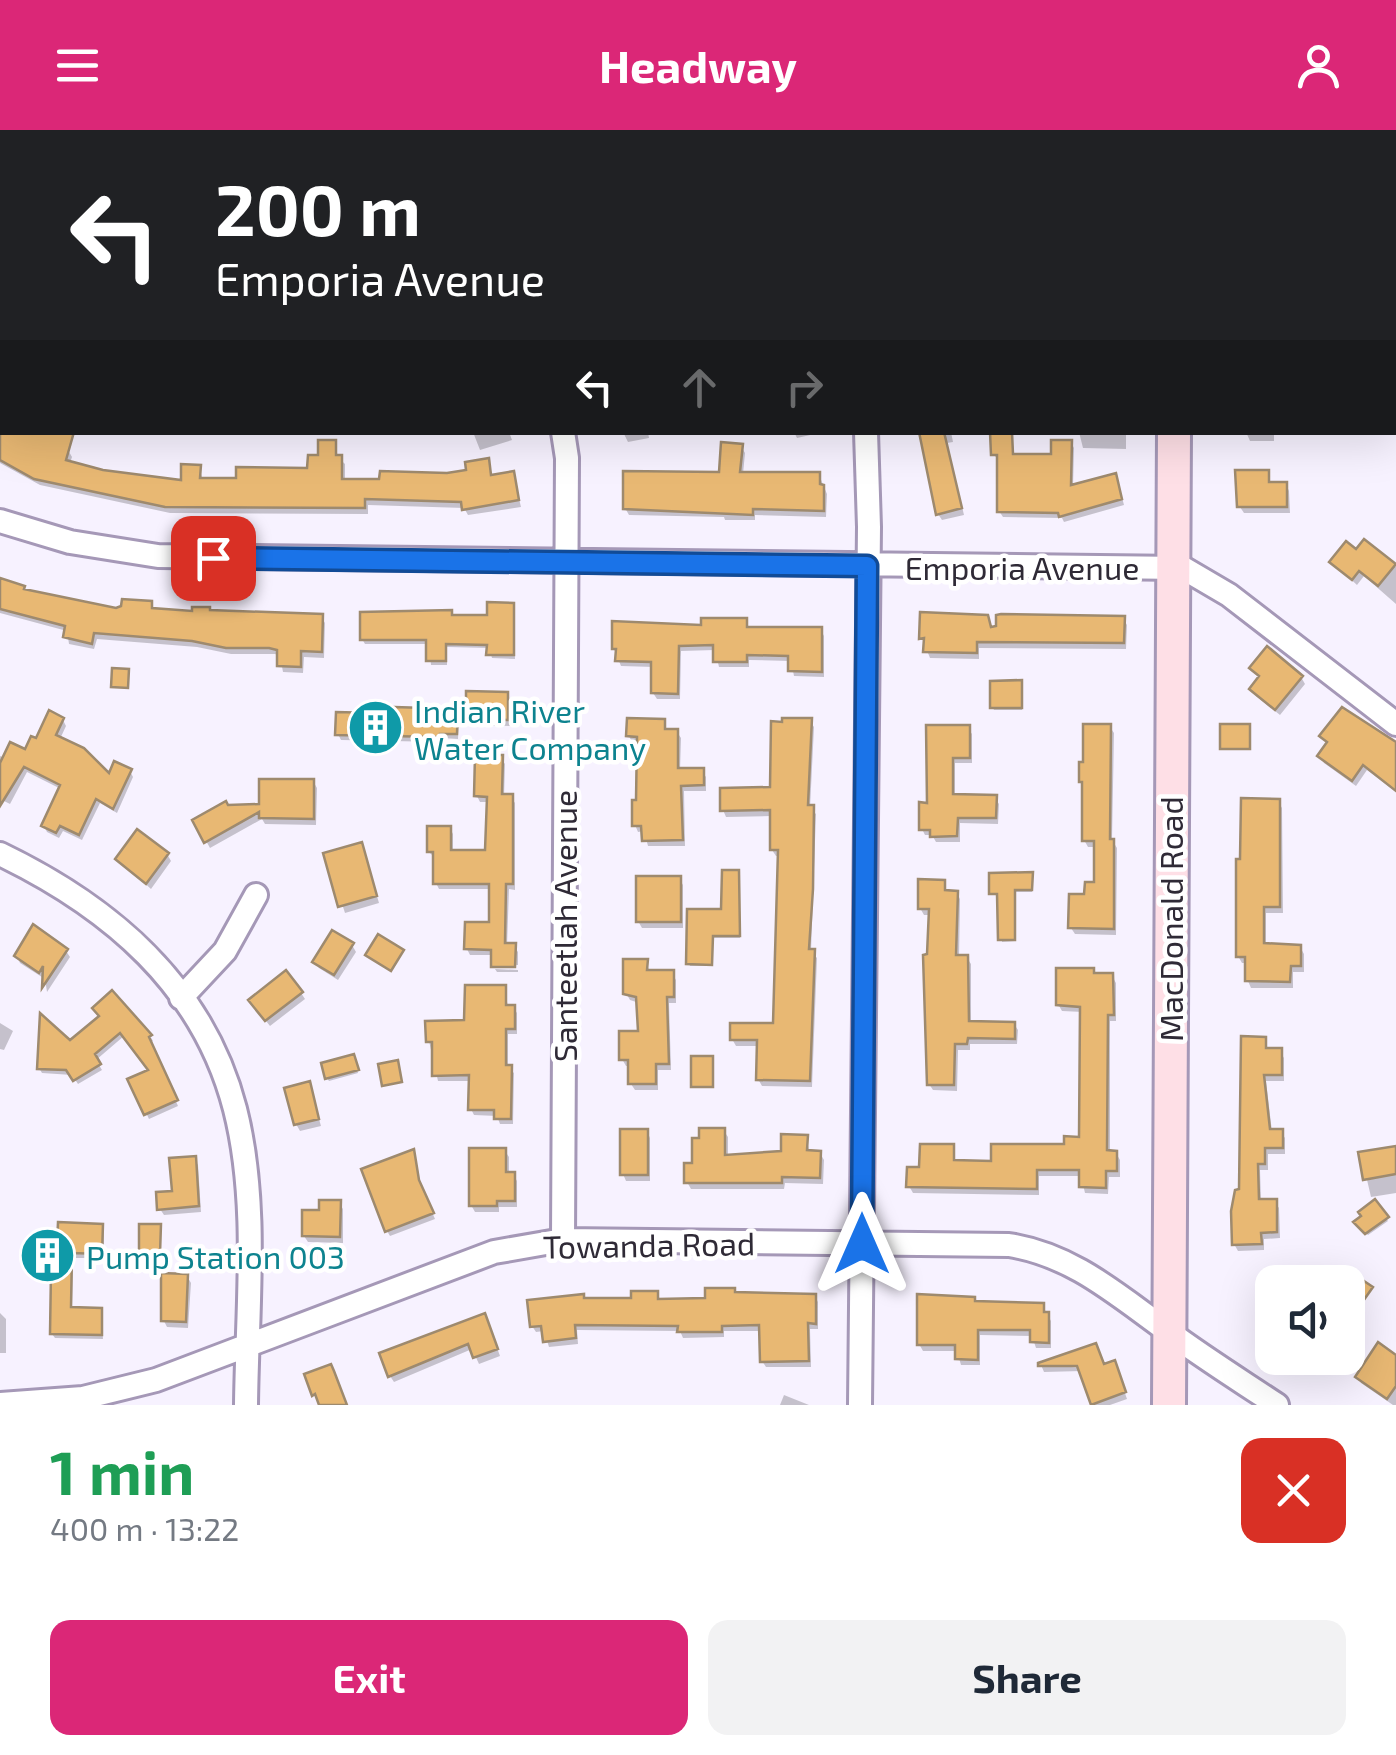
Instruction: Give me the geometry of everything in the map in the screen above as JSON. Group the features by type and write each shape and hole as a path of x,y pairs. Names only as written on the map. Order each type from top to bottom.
{"street":[{"name":"Santeetlah Avenue","path":"562,1240 564,435"},
{"path":"860,1405 870,528 866,435"},
{"name":"MacDonald Road","path":"1169,1405 1174,435"},
{"name":"Emporia Avenue","path":"0,521 70,542 158,556 1184,568 1206,578 1396,724"},
{"path":"0,854 82,898 116,924 151,958 204,1034 234,1108 248,1208 246,1405"},
{"path":"182,998 225,951 256,896"},
{"name":"Towanda Road","path":"0,1404 83,1398 122,1390 246,1348 494,1252 562,1240 1009,1245 1036,1250 1122,1295 1168,1332 1277,1405"}],"building":[{"path":"0,435 73,435 66,460 103,470 181,480 181,464 201,465 200,478 236,478 236,467 307,468 308,455 318,455 318,440 336,440 336,455 342,455 342,479 379,479 380,471 447,473 466,470 465,462 489,458 491,475 514,471 519,500 462,510 461,502 365,499 365,508 165,507 34,479 0,460"},
{"path":"920,435 945,435 962,508 936,515"},
{"path":"990,435 1012,435 1013,454 1051,454 1051,440 1072,440 1071,485 1116,473 1122,499 1059,517 1058,513 997,512 997,455 991,455"},
{"path":"721,442 743,444 740,472 820,472 824,511 753,509 753,515 623,509 623,471 719,472"},
{"path":"1235,470 1269,470 1269,482 1287,482 1287,507 1237,507"},
{"path":"1364,539 1396,564 1378,586 1359,571 1352,580 1329,562 1346,541 1356,549"},
{"path":"0,578 25,586 24,589 116,608 121,606 122,599 152,601 152,608 192,611 192,607 210,607 323,614 322,652 301,651 301,667 277,666 277,650 269,648 226,648 192,641 94,633 92,644 63,637 65,626 0,609"},
{"path":"487,602 514,603 514,655 486,655 487,645 446,644 446,661 426,661 426,640 360,640 360,612 452,610 452,615 487,615"},
{"path":"920,612 988,615 991,627 996,626 996,615 1001,614 1125,616 1124,643 977,642 977,653 923,652 924,638 919,639"},
{"path":"701,618 747,618 747,627 822,627 822,672 788,671 788,656 747,655 747,662 713,662 713,645 679,646 678,694 651,693 651,662 615,661 612,621 701,625"},
{"path":"1267,646 1303,676 1275,710 1249,689 1259,676 1249,668"},
{"path":"112,668 129,669 128,688 111,687"},
{"path":"1022,680 1022,708 990,708 990,681"},
{"path":"466,691 508,692 508,720 466,719"},
{"name":"Indian River Water Company","path":"394,707 458,709 457,734 335,735 336,712 378,713 394,711"},
{"path":"1342,707 1396,742 1396,791 1363,765 1352,781 1317,756 1327,742 1319,736"},
{"path":"49,710 64,718 56,735 84,748 109,773 114,761 132,769 113,809 96,799 79,835 60,826 56,833 41,826 60,785 24,767 0,806 0,763 10,742 25,749 31,736 36,738"},
{"path":"627,718 665,719 665,729 678,729 678,768 704,768 704,785 681,786 683,840 642,841 641,826 632,826 637,737 626,736"},
{"path":"782,718 812,718 808,805 814,805 813,889 809,949 815,949 810,1081 756,1080 757,1040 730,1040 730,1023 773,1023 778,850 770,850 770,810 720,811 720,788 770,787 771,721 782,722"},
{"path":"1083,724 1111,724 1114,929 1068,928 1069,894 1084,894 1085,882 1094,882 1094,841 1082,841 1079,762 1083,762"},
{"path":"1220,724 1250,724 1250,749 1220,749"},
{"path":"926,725 970,725 970,758 953,758 953,794 997,795 996,818 958,818 957,836 930,837 930,830 919,830 919,802 927,803"},
{"path":"475,755 503,755 502,794 513,794 513,884 506,884 505,943 516,943 515,967 491,967 491,950 464,949 465,922 489,922 489,884 433,884 433,852 427,852 427,826 451,826 451,850 485,850 487,797 474,796"},
{"path":"259,779 314,779 314,819 259,818 259,812 204,843 192,820 226,801 228,805 259,804"},
{"path":"1241,798 1280,799 1280,907 1264,907 1264,943 1301,945 1301,966 1291,966 1290,982 1245,981 1245,957 1236,957 1236,859 1240,859"},
{"path":"137,829 169,853 146,884 115,859"},
{"path":"362,842 377,896 338,907 323,853"},
{"path":"722,870 739,870 740,936 713,936 712,965 686,964 687,909 721,909"},
{"path":"1033,872 1032,890 1015,890 1015,940 998,940 997,894 989,894 989,873"},
{"path":"636,876 681,876 681,922 636,922"},
{"path":"918,879 945,880 945,890 958,891 956,955 968,955 969,1021 1015,1022 1015,1039 968,1038 967,1044 955,1044 954,1085 927,1085 923,955 927,954 929,909 918,909"},
{"path":"33,924 68,949 42,988 43,966 39,973 14,956"},
{"path":"332,930 354,943 334,975 312,962"},
{"path":"378,934 404,950 391,971 365,955"},
{"path":"623,959 648,959 647,970 674,970 674,997 667,997 669,1064 656,1064 656,1084 628,1084 628,1060 619,1060 619,1031 638,1031 636,997 623,994"},
{"path":"1056,968 1094,968 1094,973 1113,973 1114,1015 1108,1015 1107,1150 1117,1151 1117,1171 1106,1171 1106,1188 1079,1187 1079,1170 1037,1170 1037,1189 906,1187 907,1167 919,1167 920,1144 954,1144 954,1160 991,1161 991,1144 1064,1144 1064,1136 1079,1137 1080,1007 1056,1005"},
{"path":"286,970 303,992 265,1021 248,1000"},
{"path":"465,985 506,985 506,1005 515,1005 515,1029 506,1029 506,1065 512,1065 511,1119 494,1119 494,1110 468,1110 469,1075 432,1076 432,1042 426,1042 425,1021 464,1020"},
{"path":"112,990 152,1035 149,1037 178,1100 144,1115 127,1079 148,1070 120,1033 95,1054 101,1064 73,1081 66,1070 37,1069 40,1013 70,1040 99,1016 92,1008"},
{"path":"1241,1036 1266,1037 1266,1048 1282,1048 1282,1075 1264,1075 1270,1129 1283,1129 1283,1148 1265,1148 1265,1164 1258,1164 1259,1199 1277,1199 1277,1232 1261,1233 1262,1244 1232,1245 1231,1211 1235,1190 1239,1189"},
{"path":"354,1054 359,1070 325,1079 321,1063"},
{"path":"691,1056 713,1056 713,1087 691,1087"},
{"path":"398,1060 402,1082 382,1086 378,1064"},
{"path":"310,1081 319,1119 294,1125 284,1088"},
{"path":"699,1128 725,1128 725,1155 781,1151 781,1134 808,1135 807,1150 821,1151 820,1178 782,1177 782,1183 684,1183 684,1163 692,1163 692,1138 699,1138"},
{"path":"620,1129 648,1129 648,1175 620,1175"},
{"path":"1396,1146 1396,1174 1363,1180 1358,1152"},
{"path":"469,1148 506,1148 506,1172 515,1172 515,1201 497,1201 497,1206 469,1206"},
{"path":"414,1149 419,1180 434,1213 385,1232 361,1169"},
{"path":"196,1156 199,1206 157,1210 156,1192 172,1191 169,1158"},
{"path":"1375,1199 1389,1217 1365,1234 1353,1222 1361,1216 1358,1212"},
{"path":"319,1200 341,1200 340,1237 302,1236 302,1210 319,1210"},
{"path":"58,1222 103,1224 102,1254 72,1253 71,1307 102,1308 102,1335 50,1334 51,1271 41,1271 40,1246 57,1245"},
{"path":"139,1224 161,1224 160,1254 139,1251"},
{"path":"161,1273 188,1274 186,1322 161,1321"},
{"path":"1365,1282 1373,1287 1365,1298"},
{"path":"705,1288 816,1294 816,1324 808,1323 809,1361 760,1362 759,1325 722,1326 722,1332 677,1332 678,1326 575,1325 576,1338 543,1342 541,1326 530,1327 527,1300 584,1294 584,1298 631,1298 631,1291 658,1291 658,1299 705,1298"},
{"path":"917,1294 1044,1303 1044,1312 1049,1312 1049,1343 1030,1342 1030,1330 978,1330 978,1360 955,1359 955,1345 917,1345"},
{"path":"485,1313 498,1349 473,1358 468,1344 388,1377 379,1353"},
{"path":"1378,1342 1396,1355 1396,1386 1387,1399 1355,1377 1365,1375 1365,1362"},
{"path":"1096,1343 1104,1364 1115,1360 1126,1392 1091,1405 1077,1366 1038,1366 1038,1363"},
{"path":"331,1364 347,1405 319,1405 315,1394 312,1396 304,1374"}],"place":[{"name":"Indian River Water Company","path":"375,728"},
{"name":"Pump Station 003","path":"47,1256"}],"route":[{"path":"213,558 867,566 862,1244"}]}
